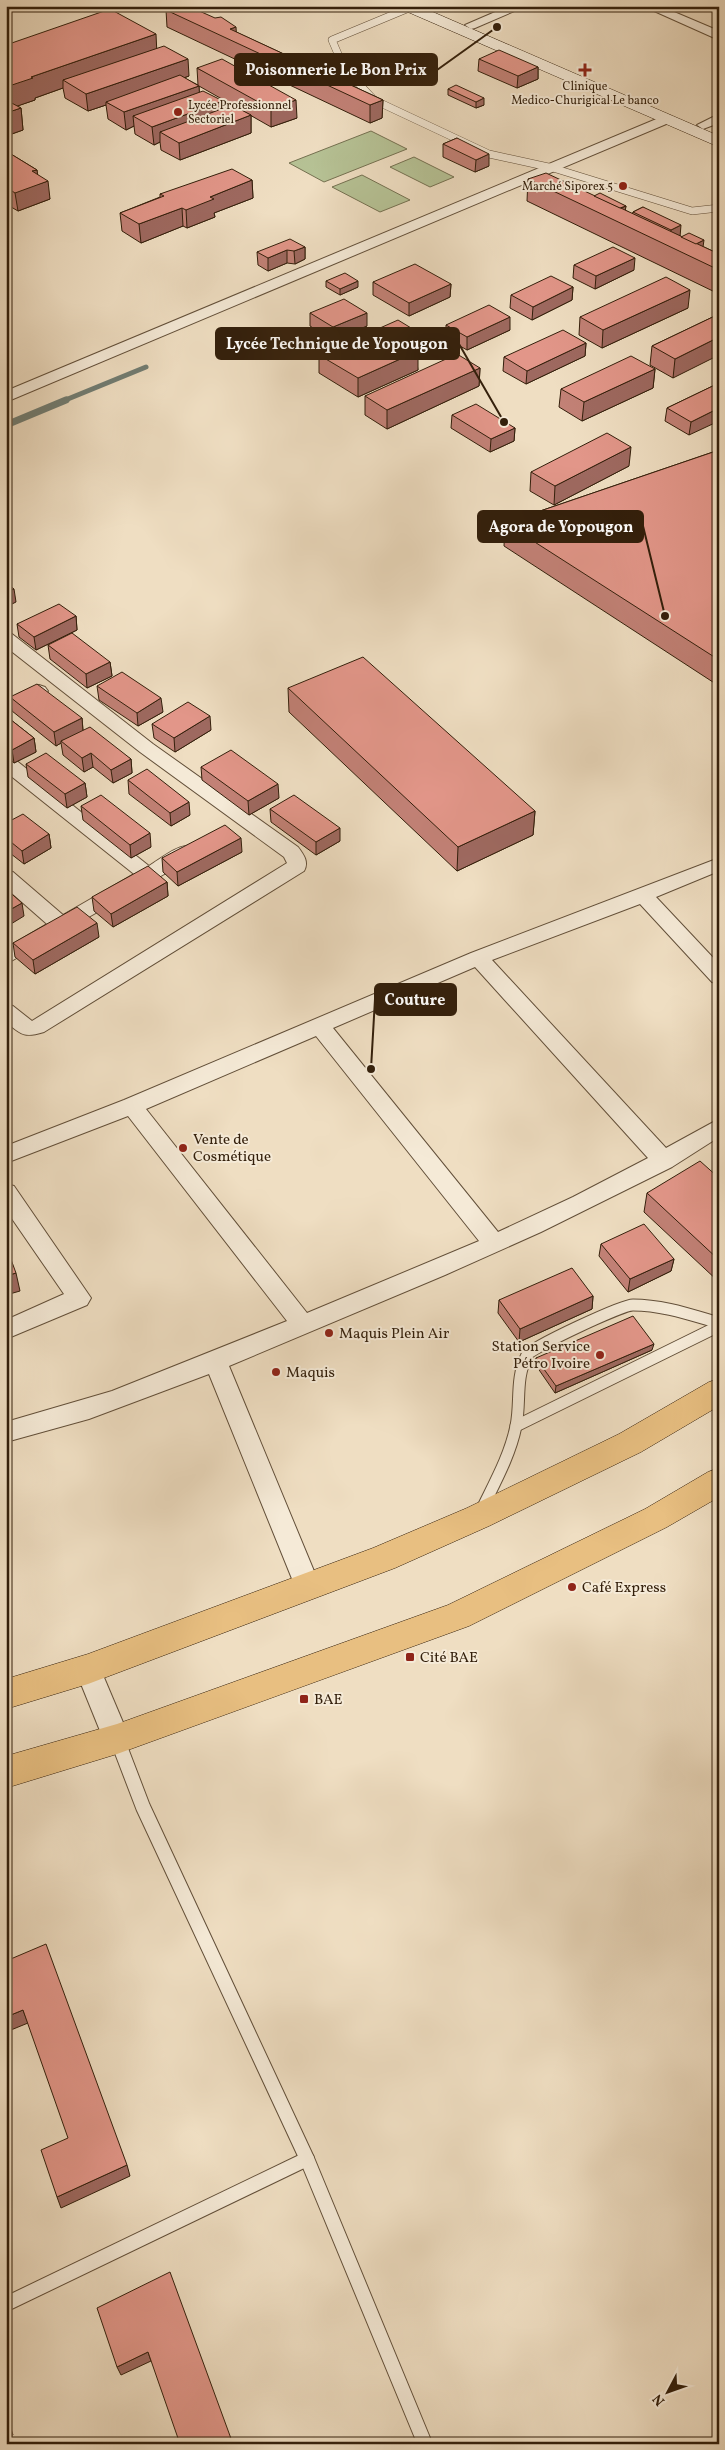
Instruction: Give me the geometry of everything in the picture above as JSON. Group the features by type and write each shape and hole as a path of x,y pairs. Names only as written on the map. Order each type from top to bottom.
{"main road":[{"path":"6,1694 88,1669 384,1558 478,1517 630,1443 719,1391"},
{"path":"6,1772 117,1738 458,1616 656,1518 719,1481"}],"street":[{"path":"427,6 719,132"},
{"path":"471,25 520,6"},
{"path":"648,6 719,36"},
{"path":"407,7 719,142"},
{"path":"700,28 719,21"},
{"path":"703,125 719,118"},
{"path":"6,397 554,168 666,119"},
{"path":"6,638 235,824 291,852 296,858 297,866 37,1027 28,1029 6,1011"},
{"path":"6,707 58,681"},
{"path":"6,762 148,875"},
{"path":"6,957 203,842"},
{"path":"6,1155 132,1106 478,958 719,864"},
{"path":"6,877 61,925"},
{"path":"643,895 719,977"},
{"path":"478,958 664,1161"},
{"path":"320,1026 494,1243"},
{"path":"132,1106 303,1325"},
{"path":"6,1432 88,1409 216,1362 425,1274 598,1195 664,1161 719,1127"},
{"path":"6,1192 79,1298 6,1330"},
{"path":"216,1362 308,1588"},
{"path":"88,1669 117,1738"}],"lane":[{"path":"407,7 332,40 344,68 374,100 490,154 518,162 554,168 692,211 719,208"},
{"path":"478,1517 505,1460 516,1426 518,1379 528,1353 562,1334 631,1305 668,1308 719,1324"},
{"path":"516,1426 719,1324"},
{"path":"117,1738 143,1807 307,2159 424,2444"},
{"path":"6,2304 307,2159"}],"green space":[{"path":"371,131 407,149 324,182 289,163"},
{"path":"414,157 454,177 430,187 390,167"},
{"path":"362,175 410,200 380,212 332,187"}],"building":[{"path":"178,6 188,6 215,18 221,17 236,27 230,29 383,100 370,105 166,10"},
{"path":"110,9 156,34 6,87 6,45"},
{"path":"164,46 188,59 86,94 63,80"},
{"path":"499,50 538,67 518,76 479,59"},
{"path":"222,59 296,100 271,109 197,68"},
{"path":"180,75 199,86 124,112 106,102"},
{"path":"456,85 484,98 476,102 448,89"},
{"path":"203,91 223,101 152,127 133,116"},
{"path":"6,100 21,108 6,113"},
{"path":"232,105 251,115 179,143 160,132"},
{"path":"457,138 489,154 476,160 443,144"},
{"path":"6,151 37,170 32,171 48,181 15,193 6,187"},
{"path":"232,169 252,180 210,197 214,199 186,210 182,208 139,224 120,213 164,196 160,194"},
{"path":"546,173 719,254 719,270 528,179"},
{"path":"600,193 626,206 620,208 594,196"},
{"path":"643,207 681,225 671,230 633,212"},
{"path":"689,233 704,240 696,244 681,237"},
{"path":"290,239 305,247 294,251 287,250 268,258 257,252"},
{"path":"613,247 635,258 596,276 574,265"},
{"path":"415,264 451,284 409,303 373,282"},
{"path":"345,273 358,281 340,289 326,281"},
{"path":"551,276 573,287 533,307 511,295"},
{"path":"666,277 690,290 603,330 580,317"},
{"path":"344,299 367,313 333,327 310,313"},
{"path":"489,305 510,317 467,337 446,325"},
{"path":"719,314 719,337 675,359 652,346"},
{"path":"398,320 416,331 398,339 418,351 358,378 319,355"},
{"path":"563,330 586,343 527,371 504,357"},
{"path":"457,354 480,368 387,410 365,396"},
{"path":"631,356 655,369 584,402 561,389"},
{"path":"719,383 719,408 691,422 667,408"},
{"path":"476,404 515,428 491,439 452,415"},
{"path":"607,433 631,447 555,486 531,472"},
{"path":"719,450 719,660 505,523"},
{"path":"6,583 14,589 6,592"},
{"path":"59,604 76,616 34,637 17,624"},
{"path":"72,633 110,662 86,674 48,645"},
{"path":"363,657 535,811 458,847 288,688"},
{"path":"122,672 161,698 137,713 97,686"},
{"path":"37,684 82,718 54,732 10,697"},
{"path":"188,702 210,716 174,738 152,724"},
{"path":"6,716 34,738 12,750 6,745"},
{"path":"90,727 131,759 111,770 91,753 82,758 61,741"},
{"path":"231,750 278,784 248,801 201,767"},
{"path":"46,753 85,783 65,794 26,764"},
{"path":"147,769 189,802 170,813 128,780"},
{"path":"101,795 150,833 130,845 81,806"},
{"path":"294,795 340,828 316,842 270,809"},
{"path":"23,814 49,834 22,851 6,838 6,823"},
{"path":"225,825 241,838 177,872 162,858"},
{"path":"148,866 167,882 111,914 92,897"},
{"path":"6,889 22,903 6,912"},
{"path":"77,907 97,923 33,960 13,943"},
{"path":"700,1161 719,1178 719,1260 647,1193"},
{"path":"644,1224 674,1259 630,1279 601,1244"},
{"path":"6,1246 16,1273 6,1276"},
{"path":"572,1268 593,1296 520,1329 499,1300"},
{"path":"633,1316 654,1344 556,1386 536,1358"},
{"path":"46,1944 127,2165 57,2197 41,2150 68,2138 23,2010 6,2017 6,1961"},
{"path":"170,2272 233,2444 180,2444 148,2352 117,2367 97,2308"}],"waterway":[{"path":"63,401 146,367"},
{"path":"6,425 66,400"}],"place":[{"name":"Poisonnerie Le Bon Prix","path":"497,27"},
{"name":"Clinique Medico-Churigical Le banco","path":"585,70"},
{"name":"Lycée Professionnel Sectoriel","path":"178,112"},
{"name":"Marché Siporex 5","path":"623,186"},
{"name":"Lycée Technique de Yopougon","path":"504,422"},
{"name":"Agora de Yopougon","path":"665,616"},
{"name":"Couture","path":"371,1069"},
{"name":"Vente de Cosmétique","path":"183,1148"},
{"name":"Maquis Plein Air","path":"329,1333"},
{"name":"Station Service Pétro Ivoire","path":"600,1355"},
{"name":"Maquis","path":"276,1372"},
{"name":"Café Express","path":"572,1587"},
{"name":"Cité BAE","path":"410,1657"},
{"name":"BAE","path":"304,1699"}]}
